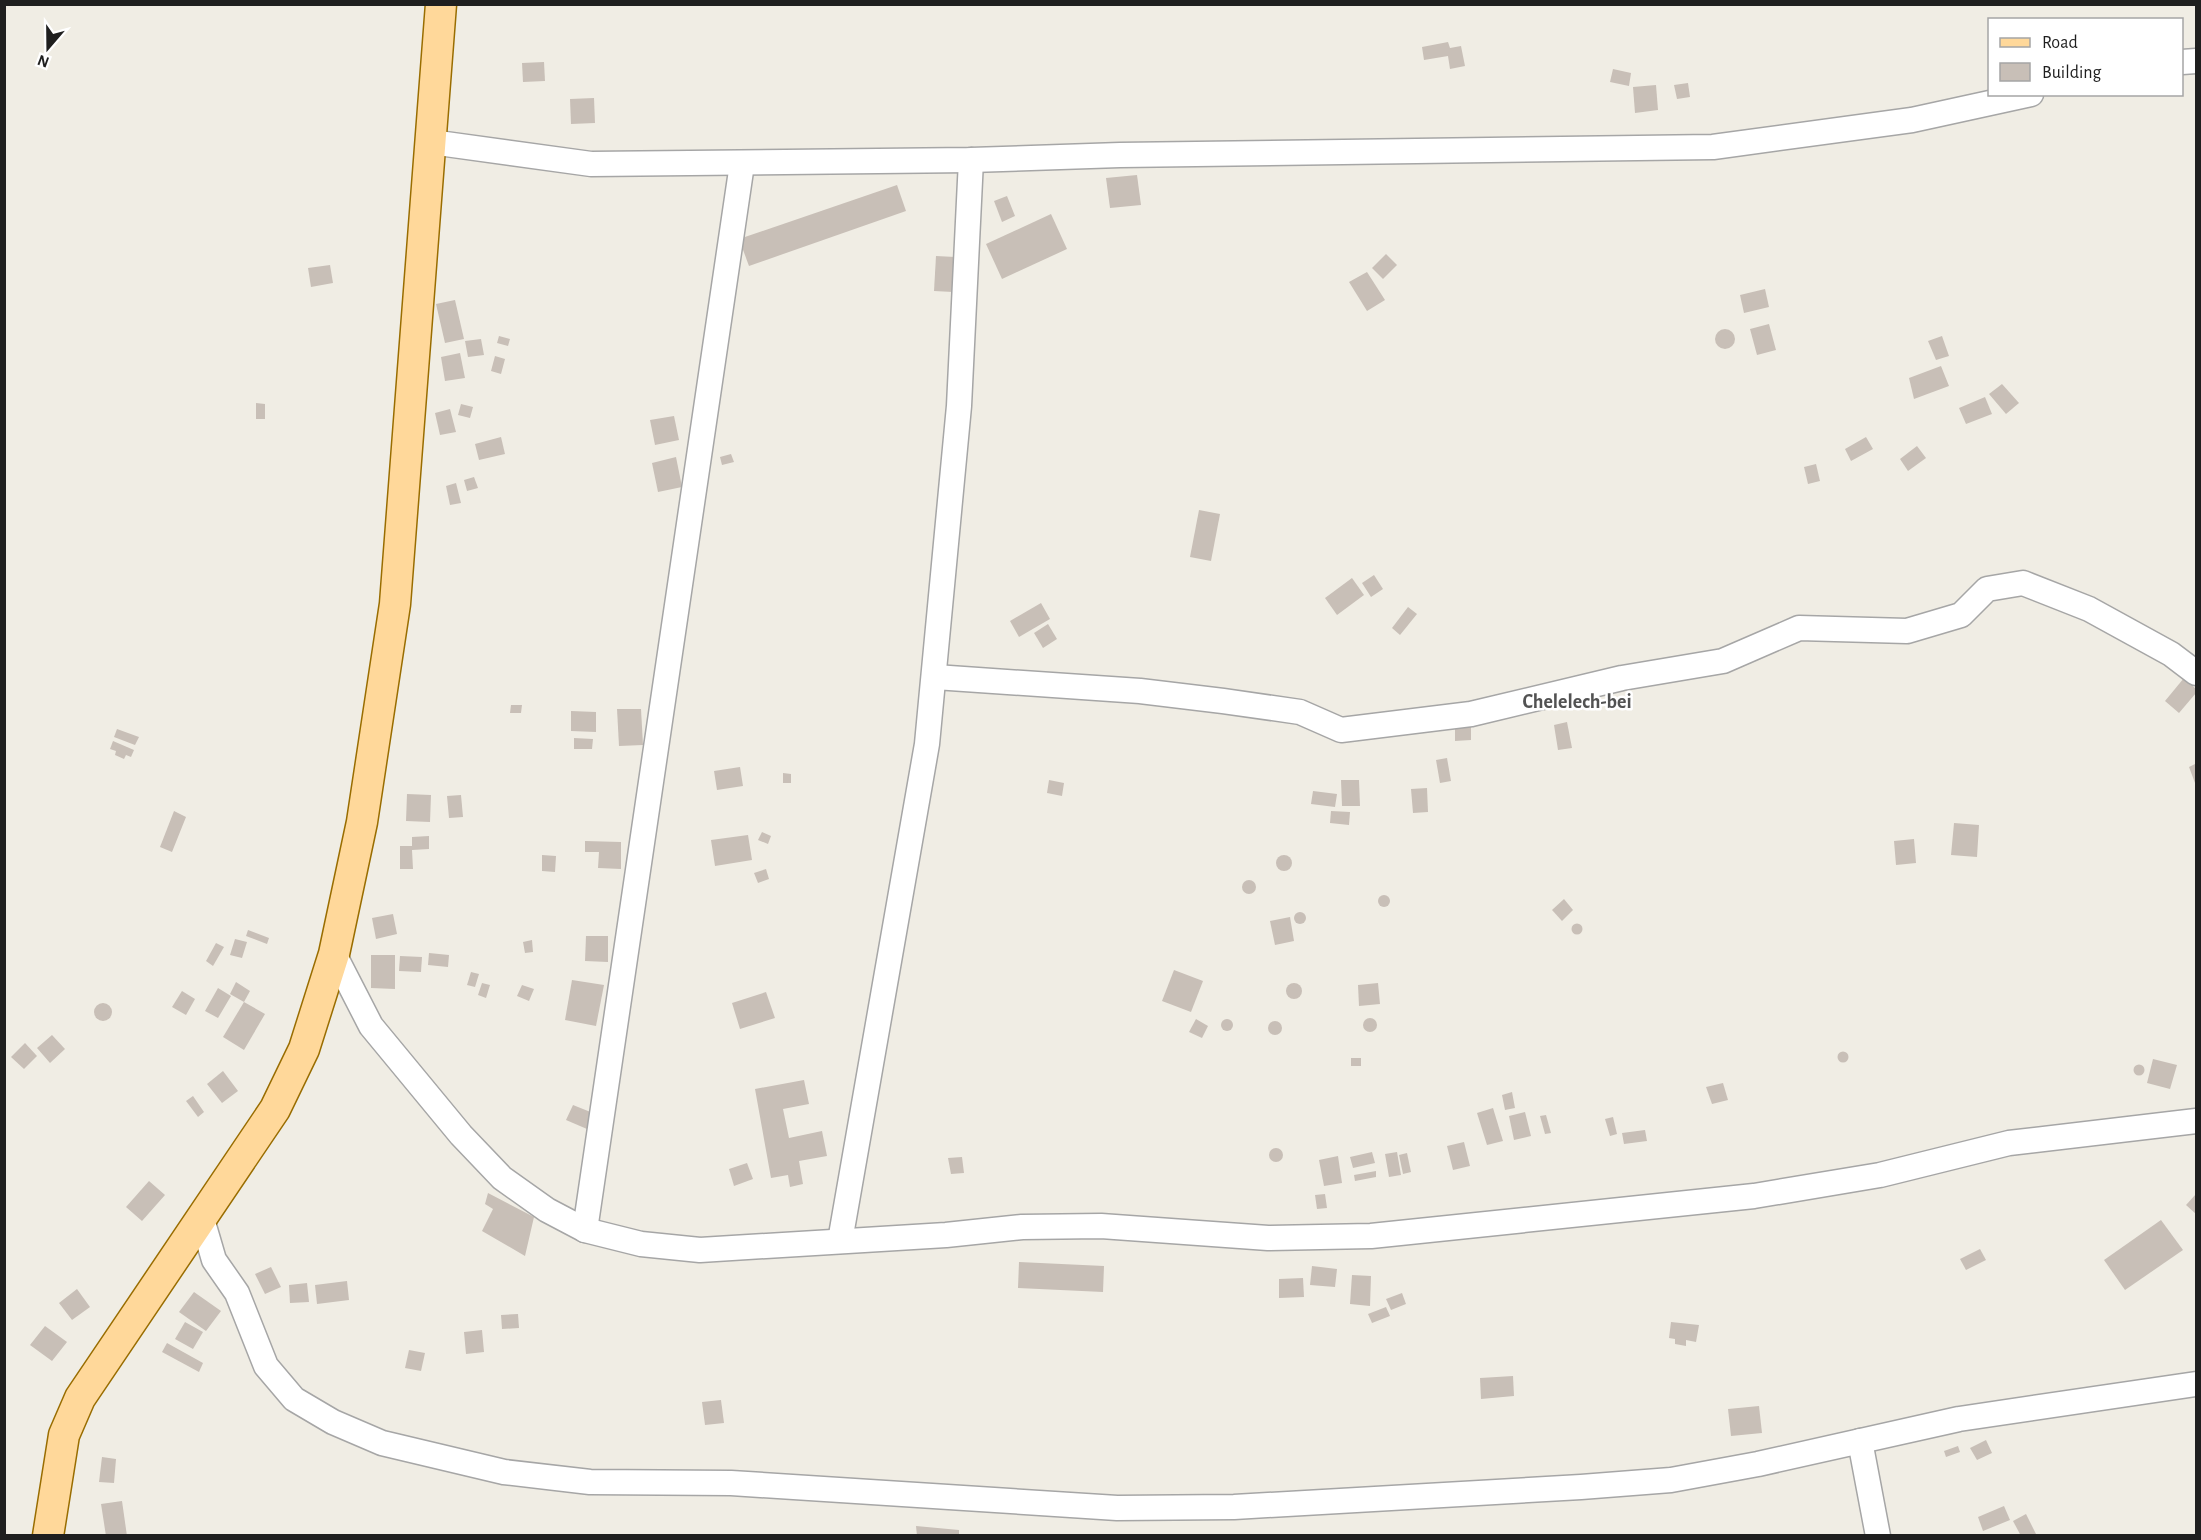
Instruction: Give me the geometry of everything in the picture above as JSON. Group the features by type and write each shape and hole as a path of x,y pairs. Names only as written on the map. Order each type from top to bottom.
{"main road":[{"path":"48,1536 64,1435 80,1398 275,1109 304,1049 334,954 362,822 395,604 441,4"}],"street":[{"path":"431,142 591,164 742,164 1120,155 1713,147 1912,120 2022,96"},
{"path":"840,1241 927,744 959,406 971,160"},
{"path":"585,1230 742,164"},
{"path":"935,677 1140,691 1213,700 1300,712 1341,730 1471,714 1622,678 1723,661 1799,628 1907,631 1961,615 1987,589 2023,583 2089,609 2171,654 2196,673"},
{"path":"334,954 371,1026 461,1135 502,1178 547,1210 585,1230 641,1244 700,1250 1033,1227 1101,1226 1268,1238 1371,1236 1754,1196 1880,1175 2009,1143 2196,1121"},
{"path":"202,1219 214,1260 237,1293 266,1366 294,1399 333,1422 382,1443 504,1472 590,1482 730,1483 1117,1508 1234,1507 1671,1480 1959,1419 2196,1384"},
{"path":"1860,1441 1878,1536"}],"building":[{"path":"1448,42 1450,48 1461,46 1465,66 1450,69 1448,56 1424,60 1422,47"},
{"path":"544,62 545,81 523,82 522,63"},
{"path":"1613,69 1631,73 1629,86 1610,82"},
{"path":"1688,83 1690,97 1677,99 1674,85"},
{"path":"1656,85 1658,110 1635,113 1633,87"},
{"path":"594,98 595,123 571,124 570,99"},
{"path":"1137,175 1141,205 1110,208 1106,178"},
{"path":"897,185 906,211 749,266 739,239"},
{"path":"1007,196 1015,216 1002,222 994,201"},
{"path":"1051,214 1067,249 1002,279 986,244"},
{"path":"1386,254 1397,265 1383,279 1372,268"},
{"path":"936,256 955,257 953,292 934,291"},
{"path":"330,265 333,283 311,287 308,268"},
{"path":"1367,272 1385,300 1367,311 1349,282"},
{"path":"1765,289 1769,307 1744,313 1740,295"},
{"path":"455,300 464,339 445,343 436,304"},
{"path":"1769,324 1776,350 1757,355 1750,329"},
{"path":"1725,329 1732,332 1735,339 1732,346 1725,349 1718,346 1715,339 1718,332"},
{"path":"499,336 510,339 508,346 497,343"},
{"path":"1942,336 1949,356 1936,360 1928,341"},
{"path":"481,339 484,355 468,357 465,341"},
{"path":"460,353 465,378 445,381 441,357"},
{"path":"495,356 505,359 501,374 491,371"},
{"path":"1941,366 1949,386 1914,399 1909,378"},
{"path":"2002,384 2019,403 2006,414 1989,394"},
{"path":"1985,397 1992,414 1966,424 1959,408"},
{"path":"256,403 265,404 265,419 256,419"},
{"path":"461,404 473,407 470,418 458,415"},
{"path":"450,409 456,432 440,435 435,413"},
{"path":"674,416 679,440 655,445 650,420"},
{"path":"501,437 505,454 479,460 475,444"},
{"path":"1866,437 1873,449 1851,461 1845,449"},
{"path":"1917,446 1926,458 1908,471 1900,459"},
{"path":"731,454 734,462 722,465 720,457"},
{"path":"676,457 682,487 658,492 652,463"},
{"path":"1816,464 1820,481 1808,484 1804,467"},
{"path":"474,477 478,488 467,491 464,480"},
{"path":"456,483 461,503 450,505 446,486"},
{"path":"1199,510 1220,514 1211,561 1190,557"},
{"path":"1374,575 1383,589 1371,597 1362,583"},
{"path":"1352,578 1364,595 1337,615 1325,598"},
{"path":"1041,603 1050,619 1019,637 1010,621"},
{"path":"1408,607 1417,614 1400,635 1392,628"},
{"path":"1048,624 1057,639 1043,648 1034,633"},
{"path":"2184,678 2196,689 2196,693 2179,713 2165,701"},
{"path":"511,705 522,705 521,713 510,713"},
{"path":"617,709 641,709 643,745 619,746"},
{"path":"571,711 596,712 596,732 571,731"},
{"path":"1567,722 1572,748 1558,750 1554,725"},
{"path":"1455,725 1471,725 1471,740 1455,741"},
{"path":"117,729 139,737 135,745 114,737"},
{"path":"574,738 593,739 592,749 574,749"},
{"path":"113,741 134,750 131,757 126,755 124,759 115,755 116,751 110,749"},
{"path":"1447,758 1451,781 1440,783 1436,760"},
{"path":"2195,764 2196,783 2189,767"},
{"path":"740,767 743,786 717,790 714,771"},
{"path":"783,773 791,774 791,783 783,783"},
{"path":"1049,780 1064,783 1062,796 1047,793"},
{"path":"1341,780 1359,780 1360,806 1342,806"},
{"path":"1427,788 1428,812 1413,813 1411,789"},
{"path":"1313,791 1337,794 1335,807 1311,804"},
{"path":"407,794 431,795 430,822 406,821"},
{"path":"461,795 463,817 449,818 447,796"},
{"path":"174,811 186,817 172,852 160,847"},
{"path":"1331,811 1350,812 1349,825 1330,823"},
{"path":"1954,823 1979,825 1977,857 1951,855"},
{"path":"762,832 771,836 768,844 758,840"},
{"path":"748,835 752,860 715,866 711,840"},
{"path":"429,836 429,849 412,850 413,869 400,869 400,846 412,846 412,837"},
{"path":"1914,839 1916,863 1896,865 1894,841"},
{"path":"585,841 621,842 621,869 598,868 599,852 585,852"},
{"path":"542,855 556,856 555,872 542,871"},
{"path":"1284,855 1290,857 1292,863 1290,869 1284,871 1278,869 1276,863 1278,857"},
{"path":"766,869 769,879 758,883 754,873"},
{"path":"1246,880 1252,880 1256,887 1252,894 1246,894 1242,890 1242,884"},
{"path":"1384,895 1390,901 1384,907 1378,901"},
{"path":"1564,899 1573,910 1562,921 1552,910"},
{"path":"1302,912 1306,918 1302,924 1298,924 1294,916"},
{"path":"393,914 397,934 376,939 372,918"},
{"path":"1290,917 1294,941 1275,945 1270,921"},
{"path":"1577,923 1583,929 1577,935 1571,929"},
{"path":"248,930 269,938 267,944 246,936"},
{"path":"586,936 608,936 608,962 585,961"},
{"path":"235,939 247,942 242,958 230,955"},
{"path":"532,940 533,952 525,953 523,942"},
{"path":"216,943 224,947 213,966 206,961"},
{"path":"429,953 449,955 448,967 428,965"},
{"path":"371,955 395,955 395,989 371,988"},
{"path":"400,956 422,957 421,972 399,971"},
{"path":"1174,970 1203,981 1191,1012 1162,1001"},
{"path":"471,972 479,974 475,987 467,985"},
{"path":"572,980 604,985 596,1026 565,1020"},
{"path":"236,982 250,991 244,1002 230,994"},
{"path":"482,983 490,985 486,998 478,995"},
{"path":"1294,983 1300,985 1302,991 1300,997 1294,999 1288,997 1286,991 1288,985"},
{"path":"1378,983 1380,1004 1359,1006 1358,985"},
{"path":"522,985 534,989 529,1001 517,996"},
{"path":"218,988 231,996 218,1018 205,1011"},
{"path":"182,991 195,999 186,1015 172,1007"},
{"path":"766,992 775,1018 740,1029 732,1003"},
{"path":"244,1002 265,1014 244,1050 223,1037"},
{"path":"99,1003 107,1003 112,1008 110,1019 99,1021 94,1016 94,1008"},
{"path":"1370,1018 1375,1020 1377,1025 1375,1030 1370,1032 1365,1030 1363,1025 1365,1020"},
{"path":"1196,1019 1208,1026 1202,1038 1189,1032"},
{"path":"1229,1019 1232,1020 1232,1030 1225,1031 1222,1030 1221,1023 1222,1020"},
{"path":"1275,1021 1280,1023 1282,1028 1280,1033 1275,1035 1270,1033 1268,1028 1270,1023"},
{"path":"52,1035 65,1049 50,1063 37,1048"},
{"path":"25,1043 37,1056 24,1069 11,1057"},
{"path":"1843,1051 1849,1057 1843,1063 1837,1057"},
{"path":"1351,1058 1361,1058 1361,1066 1351,1066"},
{"path":"2153,1059 2177,1065 2170,1089 2147,1083"},
{"path":"2139,1064 2145,1070 2139,1076 2133,1070"},
{"path":"223,1071 238,1091 222,1103 207,1084"},
{"path":"804,1080 809,1104 783,1109 789,1138 822,1131 827,1156 799,1161 803,1184 790,1187 788,1175 771,1178 755,1089"},
{"path":"1723,1083 1728,1100 1712,1104 1706,1087"},
{"path":"1512,1092 1515,1108 1505,1110 1502,1095"},
{"path":"193,1096 204,1112 198,1117 186,1101"},
{"path":"573,1105 593,1113 587,1129 566,1120"},
{"path":"1493,1108 1503,1141 1487,1145 1477,1113"},
{"path":"1525,1112 1531,1136 1514,1140 1509,1116"},
{"path":"1546,1115 1551,1133 1545,1134 1540,1116"},
{"path":"1613,1117 1617,1134 1610,1136 1605,1119"},
{"path":"1645,1130 1647,1141 1624,1144 1622,1133"},
{"path":"1464,1142 1470,1166 1453,1170 1447,1146"},
{"path":"1276,1148 1281,1150 1283,1155 1281,1160 1276,1162 1271,1160 1269,1155 1271,1150"},
{"path":"1372,1152 1375,1163 1353,1168 1350,1157"},
{"path":"1397,1152 1401,1175 1389,1177 1385,1154"},
{"path":"1407,1153 1411,1172 1403,1174 1399,1155"},
{"path":"1338,1156 1342,1183 1324,1186 1319,1160"},
{"path":"962,1157 964,1173 951,1174 948,1158"},
{"path":"747,1163 753,1179 734,1186 729,1169"},
{"path":"1376,1171 1376,1177 1355,1181 1354,1175"},
{"path":"149,1181 165,1195 142,1221 126,1207"},
{"path":"488,1193 534,1217 525,1256 482,1231 493,1209 485,1204"},
{"path":"1325,1194 1327,1208 1317,1209 1315,1195"},
{"path":"2196,1194 2196,1214 2186,1205"},
{"path":"2161,1220 2183,1250 2125,1290 2104,1260"},
{"path":"1980,1249 1986,1260 1966,1270 1960,1259"},
{"path":"1019,1262 1104,1266 1103,1292 1018,1288"},
{"path":"1312,1266 1337,1269 1335,1287 1310,1285"},
{"path":"271,1267 281,1287 265,1294 255,1274"},
{"path":"1352,1275 1371,1276 1370,1306 1350,1304"},
{"path":"1303,1278 1304,1297 1279,1298 1279,1279"},
{"path":"347,1281 349,1300 317,1304 315,1285"},
{"path":"307,1283 309,1302 290,1303 289,1285"},
{"path":"77,1289 90,1307 72,1320 59,1303"},
{"path":"194,1292 221,1311 206,1331 179,1312"},
{"path":"1402,1293 1406,1304 1391,1310 1386,1299"},
{"path":"1386,1307 1390,1316 1372,1323 1368,1314"},
{"path":"518,1314 519,1328 502,1329 501,1315"},
{"path":"185,1322 203,1332 193,1349 175,1339"},
{"path":"1671,1322 1699,1325 1696,1342 1686,1340 1686,1346 1675,1344 1675,1339 1669,1338"},
{"path":"45,1326 67,1342 52,1361 30,1345"},
{"path":"482,1330 484,1352 466,1354 464,1332"},
{"path":"167,1343 203,1363 199,1372 162,1352"},
{"path":"409,1350 425,1353 421,1371 405,1368"},
{"path":"1513,1376 1514,1396 1481,1399 1480,1378"},
{"path":"721,1400 724,1423 705,1425 702,1402"},
{"path":"1759,1406 1762,1433 1731,1436 1728,1409"},
{"path":"1986,1440 1992,1453 1977,1460 1970,1448"},
{"path":"1958,1446 1960,1452 1946,1457 1944,1451"},
{"path":"102,1457 116,1459 114,1483 99,1482"},
{"path":"122,1501 127,1536 106,1536 101,1504"},
{"path":"2004,1506 2010,1520 1983,1531 1978,1517"},
{"path":"2026,1514 2037,1536 2021,1536 2013,1521"},
{"path":"916,1526 959,1530 959,1536 917,1536"}],"district":[{"name":"Chelelech-bei","path":"1577,701"}]}
